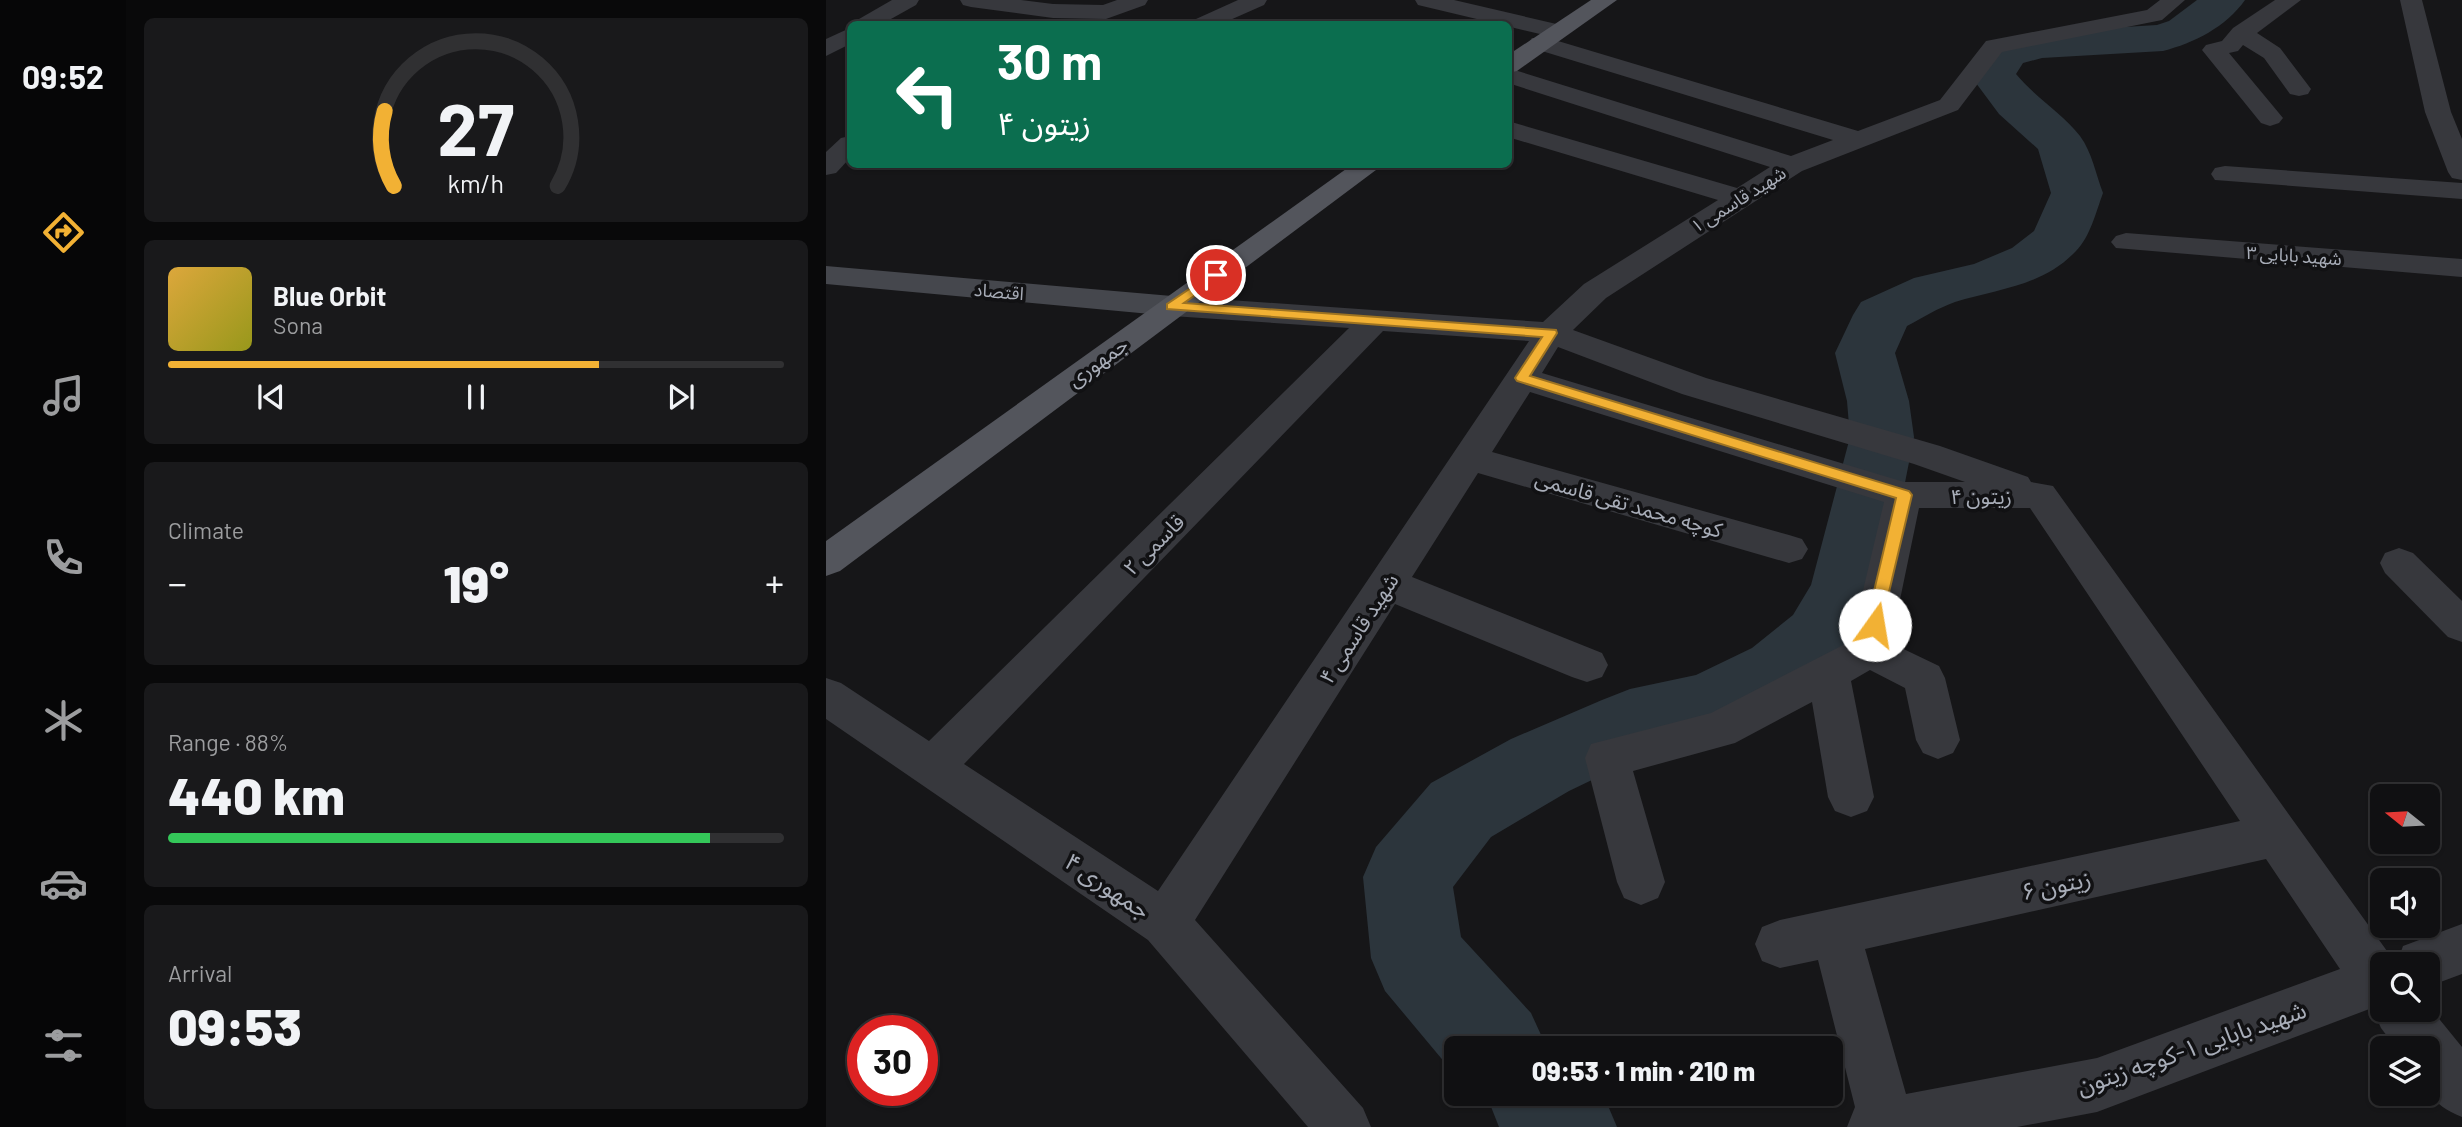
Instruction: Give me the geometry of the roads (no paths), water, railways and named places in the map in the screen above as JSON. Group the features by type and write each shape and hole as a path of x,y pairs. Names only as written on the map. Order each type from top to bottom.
{"main road":[{"path":"1524,54 1606,0"},
{"name":"جمهوری","path":"826,561 1172,306 1365,168"},
{"name":"اقتصاد","path":"826,275 1172,306"}],"street":[{"path":"872,21 908,0"},
{"path":"971,0 1054,11 1106,12 1137,0"},
{"path":"1210,21 1256,0"},
{"path":"1426,0 1464,21"},
{"name":"۱ شهید قاسمی","path":"1551,333 1595,292 1792,165 1949,105 1994,46 2154,15 2174,0"},
{"path":"2270,118 2214,50 2231,46 2241,33 2290,0"},
{"path":"2411,0 2438,112 2462,172"},
{"path":"2241,33 2272,53 2299,89"},
{"path":"1524,54 1686,87 1857,139"},
{"path":"1524,54 1646,119 1792,165"},
{"path":"1599,156 1686,87"},
{"path":"1512,131 1739,197"},
{"path":"826,167 847,147"},
{"path":"2224,174 2462,191"},
{"name":"۳ شهید بابایی","path":"2126,242 2462,268"},
{"path":"1172,306 1551,333 1694,386 1927,455 2040,495"},
{"name":"قاسمی ۲","path":"932,767 1375,321"},
{"name":"۴ شهید قاسمی","path":"1165,923 1551,333"},
{"name":"۴ زیتون","path":"1521,378 1904,495 2040,495 2276,835 2370,956"},
{"name":"کوچه محمد تقی قاسمی","path":"1469,458 1789,549"},
{"path":"1641,882 1607,758 1720,730 1869,651 1904,495"},
{"path":"2399,563 2462,626"},
{"path":"1388,584 1587,664"},
{"path":"1869,651 1924,678 1938,740"},
{"path":"1828,673 1851,797"},
{"name":"جمهوری ۴","path":"826,696 1165,923 1340,1125"},
{"name":"۶ زیتون","path":"1780,944 2276,835"},
{"path":"1836,932 1880,1126"},
{"name":"شهید بابایی ۱-کوچه زیتون","path":"2440,960 2462,949"},
{"name":"شهید بابایی ۱-کوچه زیتون","path":"1880,1126 1981,1118 2097,1086 2370,992"},
{"name":"۴ زیتون","path":"2417,1022 2462,1090"}],"waterway":[{"path":"1486,1036 1418,958 1407,877 1461,810 1540,765 1630,724 1710,706 1779,671 1820,637 1847,589 1882,437 1878,401 1865,353 1882,315 1934,290 1991,277 2032,260 2058,239 2077,193 2061,144 2016,104 1993,75 2006,54 2042,45 2163,38 2184,30 2224,0"},
{"path":"1547,1106 1566,1127"}]}
